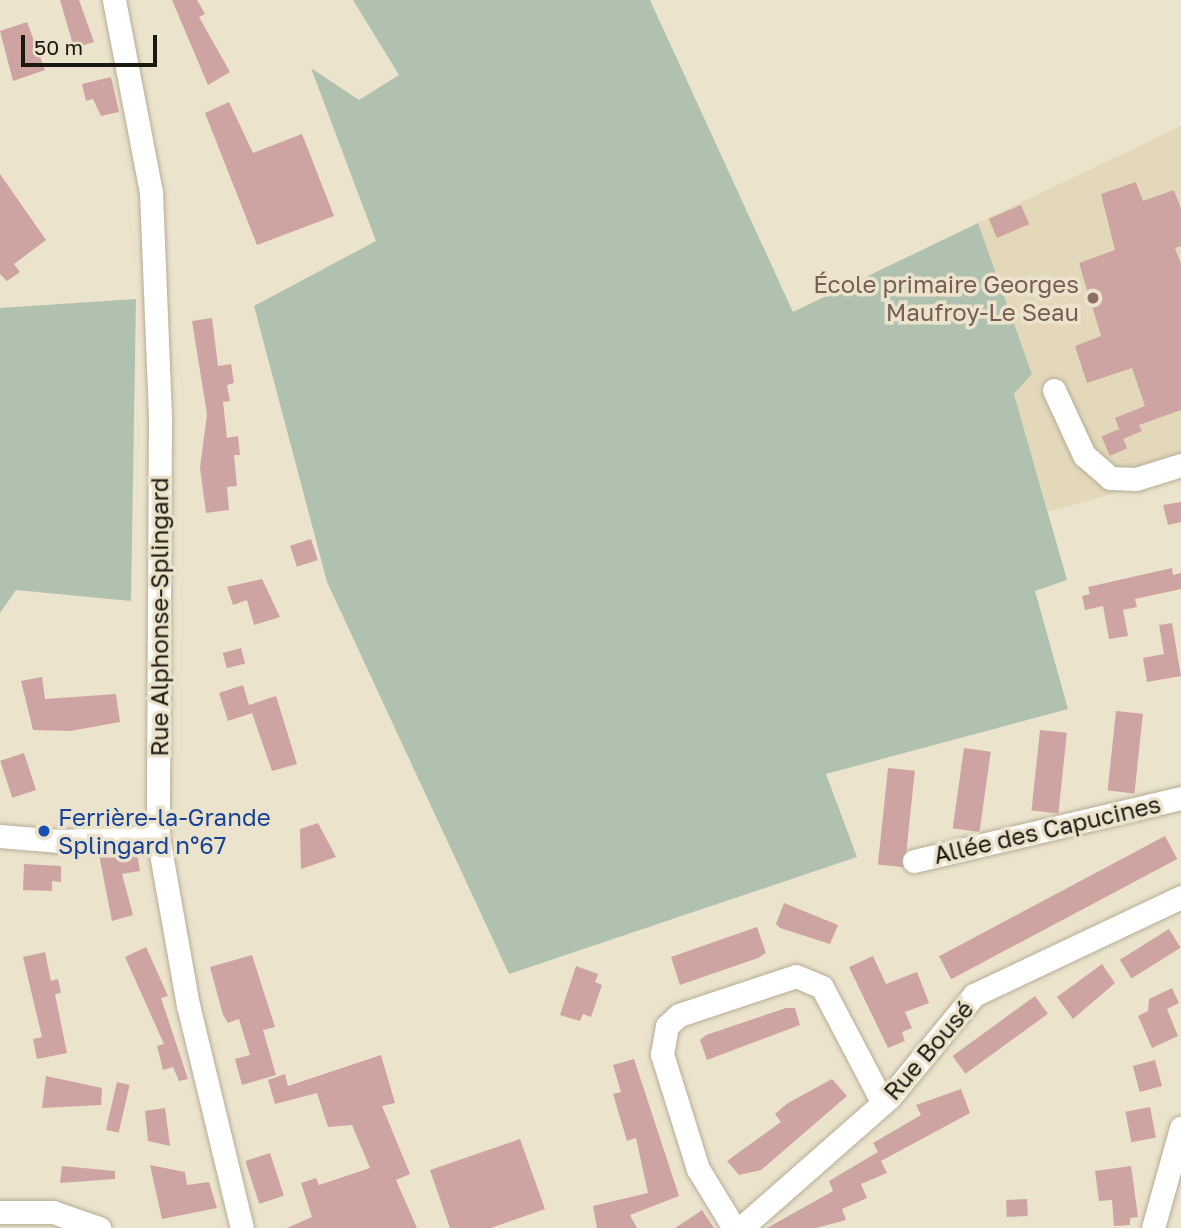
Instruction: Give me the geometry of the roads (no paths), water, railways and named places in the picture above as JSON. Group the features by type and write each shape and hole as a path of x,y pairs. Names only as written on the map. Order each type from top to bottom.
{"street":[{"name":"Rue Alphonse-Splingard","path":"114,0 151,192 160,418 158,837 188,1005 242,1228"},
{"path":"1055,390 1084,455 1111,478 1136,479 1181,465"},
{"name":"Allée des Capucines","path":"914,861 1181,798"},
{"path":"0,836 158,837"},
{"name":"Rue Bousé","path":"741,1228 883,1103 974,995 1181,897"},
{"path":"734,1228 698,1169 662,1054 667,1026 679,1015 796,976 822,987 883,1103"},
{"path":"1153,1228 1181,1128"},
{"path":"0,1212 53,1212 99,1228"}],"place":[{"name":"École primaire Georges Maufroy-Le Seau","path":"1093,298"},
{"name":"Ferrière-la-Grande Splingard n°67","path":"44,831"}]}
